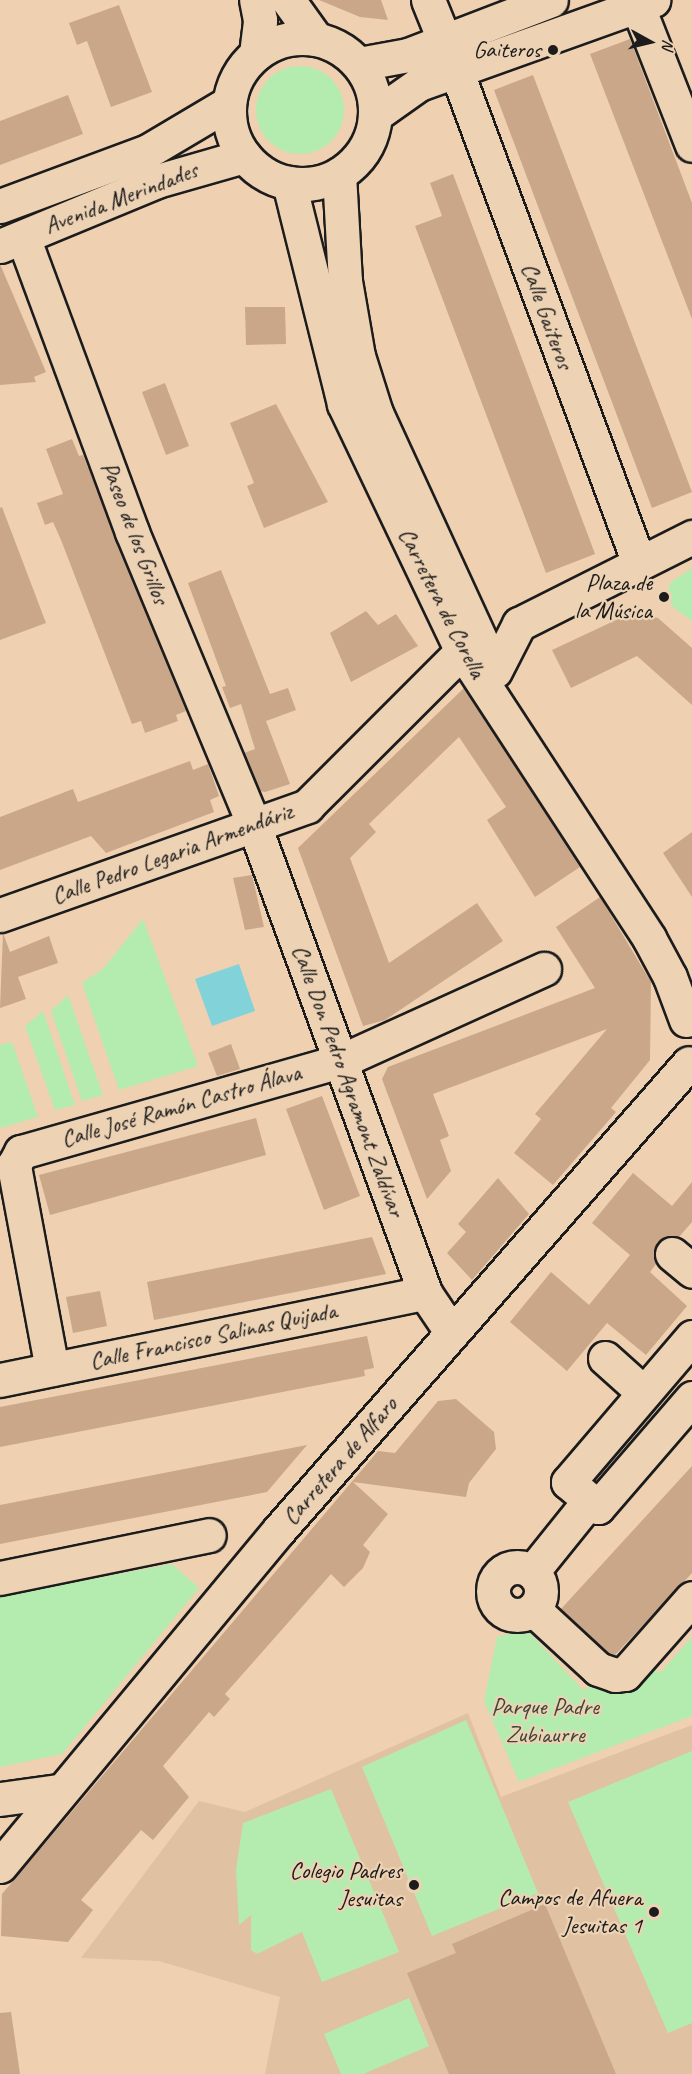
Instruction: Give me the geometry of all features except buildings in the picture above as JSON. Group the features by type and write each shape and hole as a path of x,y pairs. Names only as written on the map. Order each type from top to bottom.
{"street":[{"path":"256,0 260,20 256,54"},
{"path":"288,0 316,39"},
{"name":"Calle Gaiteros","path":"428,0 639,563"},
{"path":"375,116 418,84 450,56 551,0"},
{"path":"359,64 408,56 450,56 646,3 692,145"},
{"path":"285,39 316,39 332,44 359,64 372,88 375,116 366,146 339,174 315,183 289,183 264,174 244,156 234,140 229,103 237,75 256,54 285,39"},
{"name":"Avenida Merindades","path":"0,206 148,151 229,103"},
{"name":"Avenida Merindades","path":"12,242 157,181 244,156"},
{"name":"Carretera de Corella","path":"339,174 345,281 358,356 376,413 458,585 495,671 569,796 692,979"},
{"name":"Carretera de Corella","path":"289,183 344,404 462,651 649,939 689,1018"},
{"name":"Paseo de los Grillos","path":"12,242 254,825"},
{"path":"495,671 519,624 692,537"},
{"path":"458,585 496,616 519,624"},
{"name":"Calle Pedro Legaria Armendáriz","path":"0,915 307,806 462,651"},
{"name":"Calle Don Pedro Agramont Zaldívar","path":"254,825 425,1293 452,1333"},
{"name":"Calle José Ramón Castro Álava","path":"52,1369 14,1165 21,1152 341,1061 544,969"},
{"path":"689,1018 680,1046 690,1064"},
{"name":"Carretera de Alfaro","path":"0,1866 59,1791 452,1333 690,1064"},
{"name":"Calle Francisco Salinas Quijada","path":"0,1380 425,1293"},
{"path":"692,1337 568,1482 598,1507 692,1398"},
{"path":"605,1358 644,1393"},
{"path":"532,1572 589,1500"},
{"path":"0,1578 209,1535"},
{"path":"518,1567 532,1572 541,1593 533,1609 521,1615 505,1612 493,1593 502,1572 518,1567"},
{"path":"533,1609 598,1670 615,1675 625,1674 692,1598"},
{"path":"0,1799 59,1791"}],"shaded area":[{"name":"Colegio Padres Jesuitas","path":"468,1713 501,1797 692,1725 692,2074 265,2074 280,1997 159,1961 81,1958 199,1801 245,1812"}],"green space":[{"path":"300,66 317,70 331,79 340,93 344,110 340,127 331,141 317,150 300,154 283,150 269,141 260,127 256,110 260,93 269,79 283,70"},
{"path":"692,568 692,621 673,607 666,594 671,582"},
{"path":"143,919 198,1066 119,1090 82,983 103,969"},
{"path":"68,995 103,1095 82,1101 51,1011"},
{"path":"43,1011 75,1105 55,1110 25,1026"},
{"path":"12,1042 38,1117 0,1128 0,1045"},
{"path":"172,1564 199,1588 62,1754 0,1767 0,1596"},
{"name":"Parque Padre Zubiaurre","path":"526,1629 584,1691 595,1680 646,1662 660,1673 692,1637 692,1716 519,1782 484,1701 497,1637"},
{"path":"466,1720 538,1893 432,1936 362,1767"},
{"name":"Campos de Afuera Jesuitas 1","path":"692,1751 692,2023 668,2033 568,1802"},
{"path":"331,1789 399,1952 322,1982 302,1932 257,1954 251,1950 251,1915 239,1925 236,1870 243,1823"},
{"path":"409,1998 429,2046 363,2074 341,2074 324,2034"}],"water":[{"path":"239,964 255,1011 212,1026 195,979"}],"place":[{"name":"Gaiteros","path":"553,50"},
{"name":"Plaza de la Música","path":"664,597"},
{"name":"Colegio Padres Jesuitas","path":"414,1885"},
{"name":"Campos de Afuera Jesuitas 1","path":"654,1912"}]}
